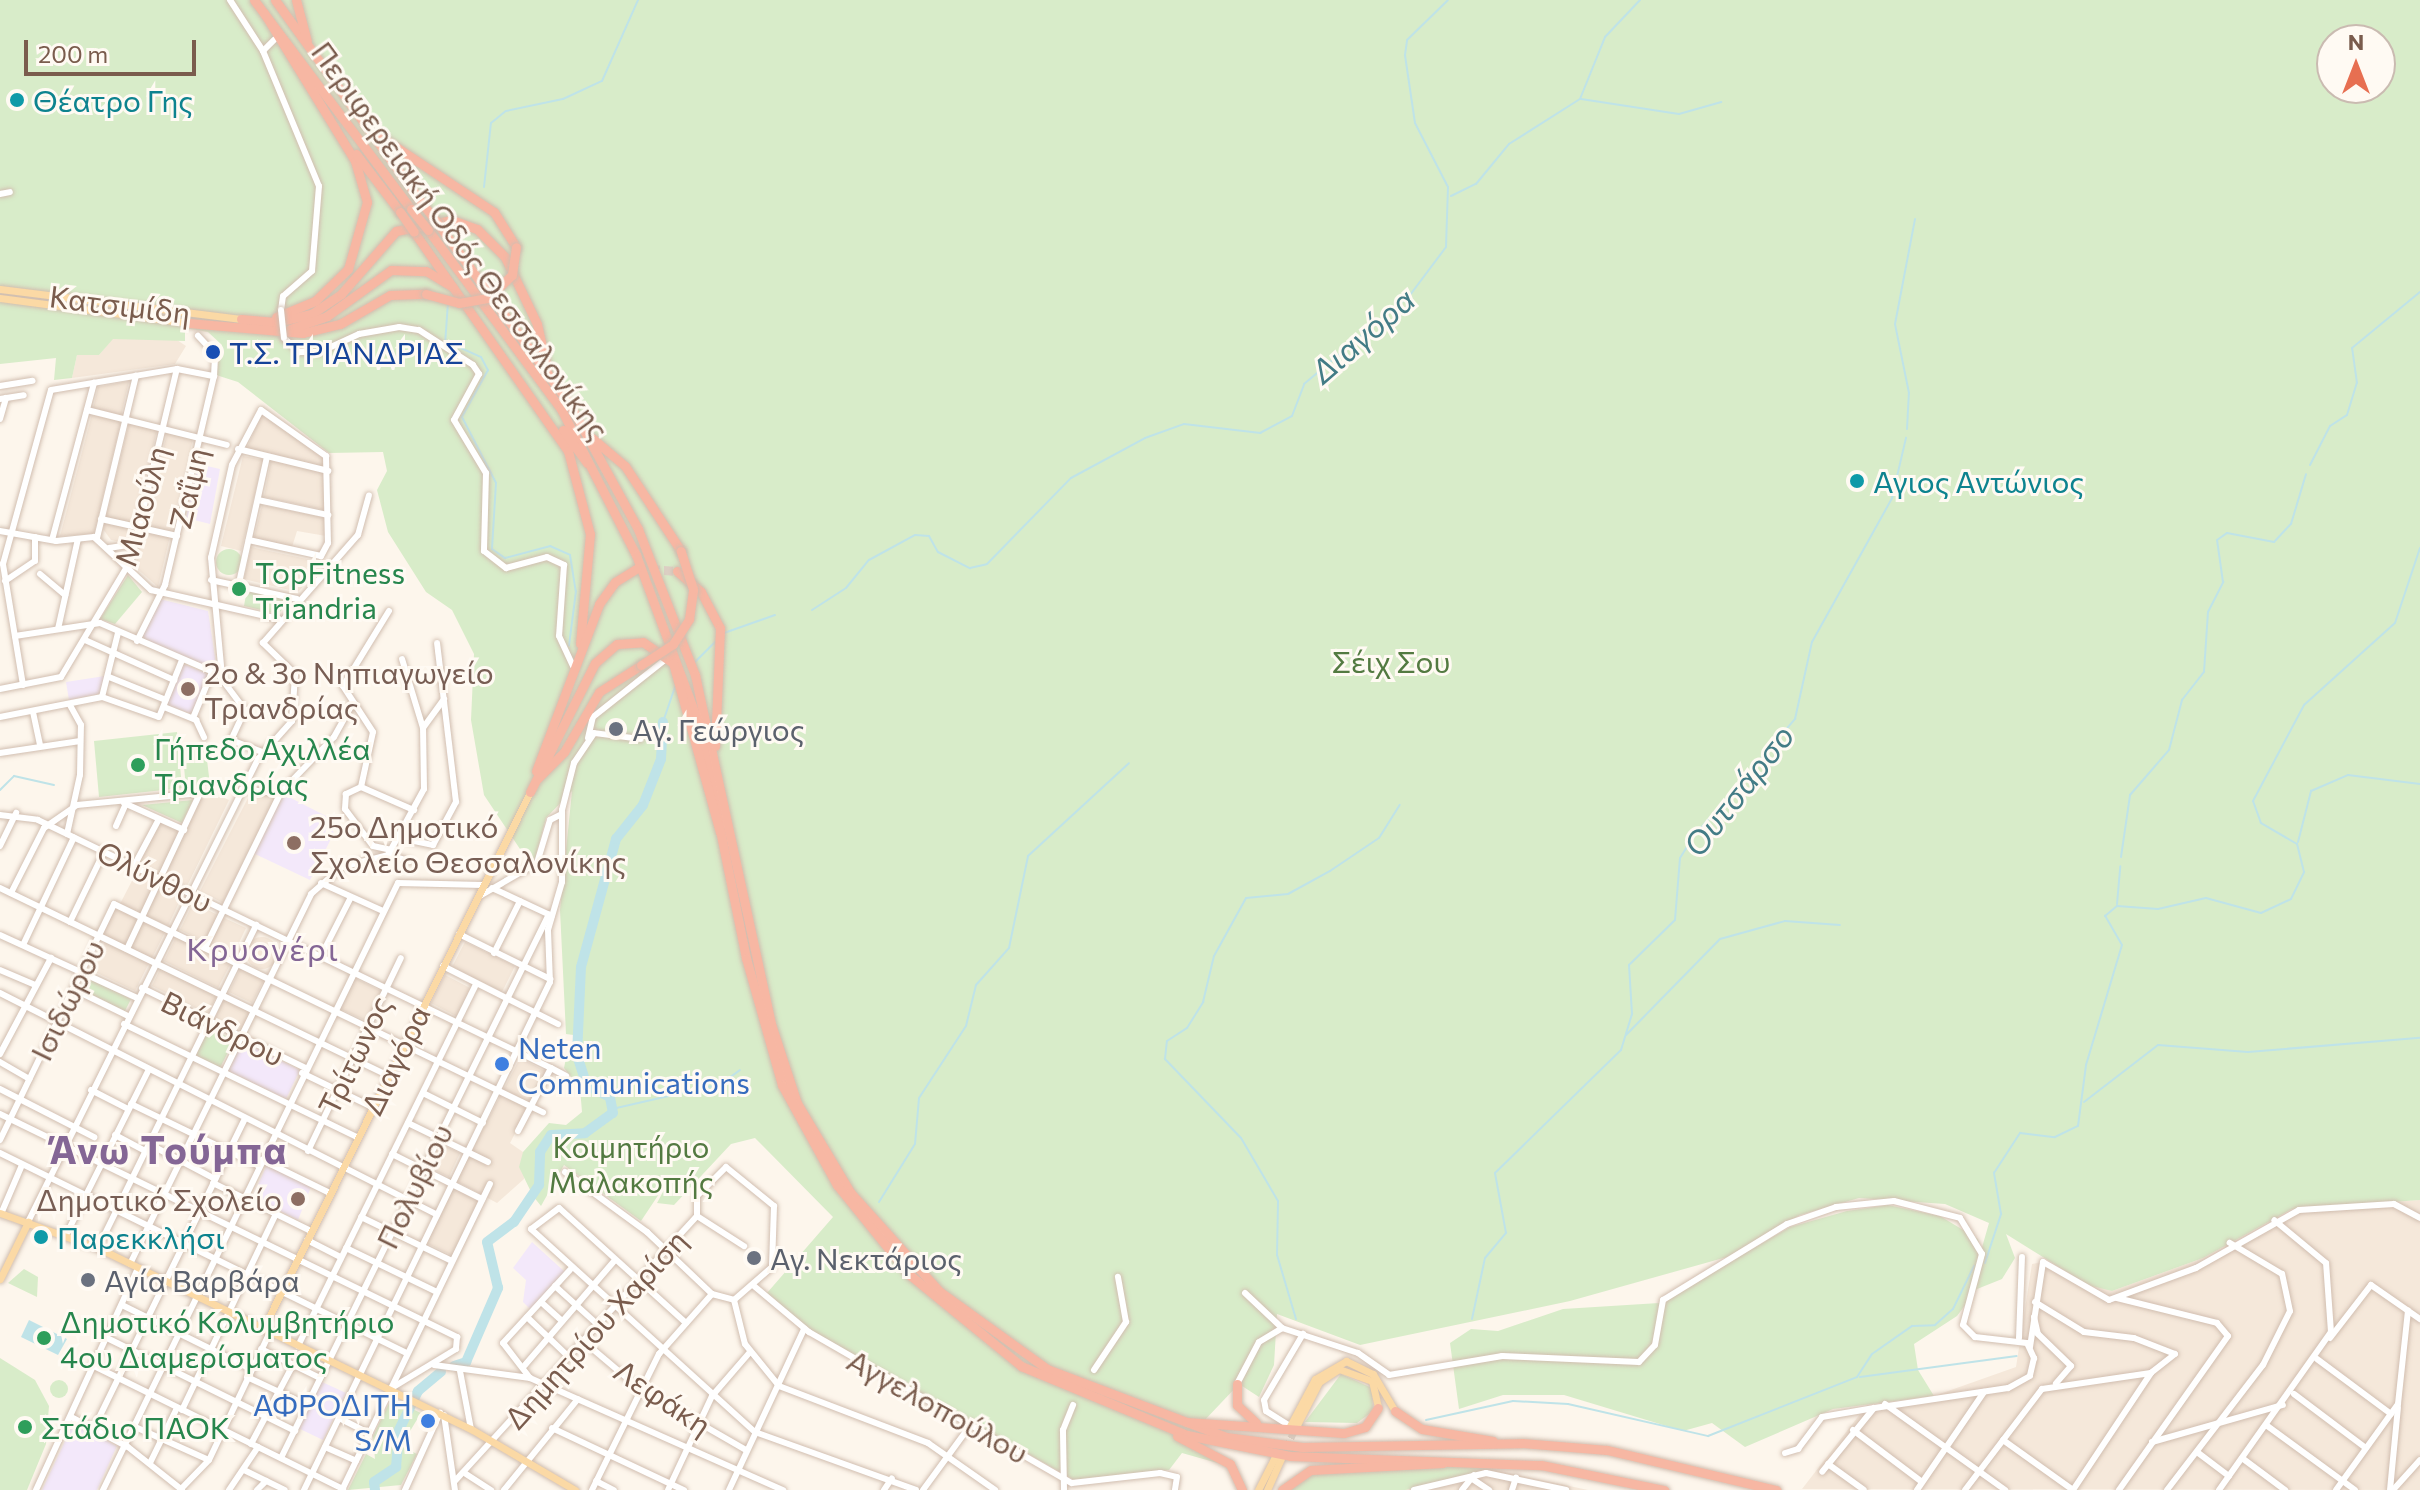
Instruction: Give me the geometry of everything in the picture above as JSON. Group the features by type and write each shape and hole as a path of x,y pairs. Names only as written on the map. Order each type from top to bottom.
{"highway":[{"name":"Περιφερειακή Οδός Θεσσαλονίκης","path":"254,0 537,374 601,483 684,685 779,1077 807,1138 856,1213 922,1288 988,1344 1051,1381 1145,1420 1272,1454 1458,1459 1555,1467 1664,1490"},
{"name":"Περιφερειακή Οδός Θεσσαλονίκης","path":"275,0 548,372 589,436 649,552 695,675 776,1041 805,1119 850,1192 939,1291 992,1336 1074,1382 1174,1421 1302,1447 1501,1443 1633,1453 1776,1490"},
{"path":"296,0 310,48"},
{"path":"264,13 274,40 343,140 601,483"},
{"path":"189,323 247,330 317,331 386,296 426,294 459,303 488,298 510,279 516,247 494,212 366,127"},
{"path":"241,319 300,309 353,260 367,194 343,140"},
{"path":"241,319 308,315 341,294 396,231 452,220 477,229 505,257 537,324 548,372"},
{"path":"247,330 314,322 397,269 431,273 461,294"},
{"path":"554,422 589,524 580,644"},
{"path":"538,778 564,752 599,692 673,644 689,619 692,585 681,551 625,466 589,436"},
{"path":"530,792 580,644 608,590 637,568"},
{"path":"677,571 701,592 720,628 723,651 714,752"},
{"path":"530,792 604,653 638,641 674,661"},
{"path":"1237,1384 1241,1411 1262,1426"},
{"path":"1174,1421 1354,1432 1378,1408"},
{"path":"1395,1411 1422,1429 1501,1443"},
{"path":"1145,1420 1227,1462 1242,1490"},
{"path":"1282,1490 1311,1470 1458,1459"}],"main road":[{"name":"Κατσιμίδη","path":"0,289 241,319"},
{"name":"Κατσιμίδη","path":"0,298 189,323"},
{"name":"Διαγόρα","path":"266,1331 281,1292 421,1005 478,897 488,887 530,792"},
{"path":"0,1213 98,1248 442,1414 526,1458 575,1490"},
{"path":"0,1279 28,1222"},
{"path":"1293,1426 1315,1379 1334,1364 1358,1363 1380,1384 1395,1411"},
{"path":"1293,1426 1319,1382 1339,1369 1372,1381 1378,1408"},
{"path":"1258,1490 1278,1457 1267,1490"}],"street":[{"path":"230,0 263,51 321,199 312,271 283,296 284,338 299,352 320,352 359,334 399,327 419,330 473,365 479,374 454,420 486,473 484,551 506,568 547,557 564,565 559,636 573,666"},
{"path":"263,51 274,40"},
{"path":"0,194 10,192"},
{"path":"23,685 2,570 51,390 177,369 214,376 215,354 198,336"},
{"name":"Μιαούλη","path":"61,677 127,567 177,369"},
{"path":"97,538 136,376"},
{"name":"Ζαΐμη","path":"137,641 162,593 214,376"},
{"path":"0,386 33,381"},
{"path":"52,540 94,383"},
{"path":"0,419 3,398 24,395"},
{"path":"87,410 227,445"},
{"path":"249,540 323,556 328,515 328,471 321,449 258,410 238,449 211,580 222,676 245,709 231,740 262,752"},
{"path":"238,449 328,471"},
{"path":"239,583 267,457"},
{"path":"28,1222 242,789 262,752 292,721 295,674 263,643 279,619 358,535 369,495"},
{"path":"258,500 328,515"},
{"path":"101,519 177,536"},
{"path":"0,531 52,540 97,538 127,567 162,593 279,619"},
{"path":"5,581 35,561 35,537"},
{"path":"58,629 78,539"},
{"path":"108,548 134,544"},
{"path":"40,574 65,595"},
{"path":"211,580 239,583 297,599"},
{"path":"361,787 373,732 351,706 344,685 389,611"},
{"path":"15,636 95,623 222,676"},
{"path":"102,697 118,633"},
{"path":"85,640 114,656 174,680"},
{"path":"400,838 433,845 455,806 437,643"},
{"path":"130,1264 288,941 321,883 345,865 390,852 414,810 425,785 423,728 402,659"},
{"path":"0,717 102,697 158,717 182,660"},
{"path":"304,1490 550,979 550,915 563,878 562,814 588,738 591,720 616,693 674,661"},
{"path":"193,718 212,672"},
{"path":"0,689 61,677 63,686"},
{"path":"109,677 193,718 204,737"},
{"path":"423,728 444,699"},
{"path":"23,945 70,836 77,805 80,741 70,705"},
{"path":"205,948 280,794 334,737 351,706"},
{"path":"33,712 40,746"},
{"path":"588,738 641,739"},
{"path":"0,753 80,741"},
{"path":"409,861 373,846 345,809 346,794 361,787 414,810"},
{"path":"242,789 280,794"},
{"path":"11,893 48,824 77,805 123,803 200,793 127,949"},
{"path":"123,803 184,830"},
{"path":"116,826 123,803"},
{"path":"0,815 16,813"},
{"path":"0,846 16,813"},
{"name":"Ολύνθου","path":"16,813 48,824 566,1076"},
{"path":"488,887 537,863 550,820 562,814"},
{"path":"134,866 159,819"},
{"path":"70,922 104,852"},
{"path":"104,1490 286,1104 383,911 406,878 488,887 550,915"},
{"path":"321,883 383,911"},
{"path":"0,888 387,1075"},
{"path":"321,956 351,897"},
{"path":"494,953 520,901"},
{"name":"Ισιδώρου","path":"0,1140 114,904 142,918"},
{"name":"Πολυβίου","path":"281,1458 467,1075 550,915"},
{"path":"142,918 543,1112"},
{"path":"98,1248 256,925"},
{"path":"459,934 550,979"},
{"path":"0,935 137,998"},
{"path":"0,1054 51,958"},
{"name":"Τρίτωνος","path":"308,1151 401,958"},
{"path":"443,966 558,1024"},
{"path":"0,970 36,985"},
{"path":"298,1346 476,985"},
{"name":"Βιάνδρου","path":"142,988 242,1037 372,1107"},
{"path":"73,989 128,1016"},
{"path":"0,993 110,1052 437,1215"},
{"path":"124,1024 357,1137"},
{"path":"0,1062 29,1079"},
{"path":"518,1131 551,1068"},
{"path":"66,1235 148,1071"},
{"path":"0,1089 94,1137"},
{"path":"91,1090 162,1117 229,1150 330,1193"},
{"path":"423,1093 483,1123"},
{"path":"0,1114 99,1166 459,1340 434,1365 390,1389"},
{"path":"94,1428 245,1119"},
{"path":"408,1123 488,1162"},
{"path":"115,1135 182,1161 244,1198 311,1231"},
{"path":"0,1153 407,1353"},
{"path":"392,1154 482,1199"},
{"path":"0,1213 22,1165"},
{"path":"697,1216 697,1196 726,1167 774,1206 773,1265 754,1286 734,1300"},
{"path":"565,1172 663,1248 712,1294 734,1300"},
{"path":"94,1366 343,1489 490,1184"},
{"path":"1380,1384 1389,1375 1502,1356 1643,1360 1655,1345 1656,1309 1669,1295 1787,1224 1880,1201 1923,1206 1970,1226 1982,1258 1963,1325 1981,1339 2019,1338 2030,1347"},
{"path":"1785,1453 1798,1449 1822,1417 1885,1404 1984,1392 2025,1381 2034,1364 2030,1347 2033,1313 2044,1262 2101,1299 2117,1298 2196,1268 2230,1243 2274,1220 2313,1207 2381,1204 2420,1218"},
{"path":"686,1323 559,1208 548,1209 531,1234 755,1432 892,1478 916,1490"},
{"path":"150,1463 196,1381 276,1214"},
{"name":"Δημητρίου Χαρίση","path":"455,1486 663,1248 697,1216 744,1246"},
{"path":"361,1217 452,1261"},
{"path":"2274,1220 2328,1267 2330,1338"},
{"path":"307,1240 341,1257"},
{"path":"2167,1490 2277,1342 2291,1306 2282,1274 2230,1243"},
{"path":"346,1248 437,1292"},
{"path":"2019,1338 2022,1257"},
{"path":"525,1365 615,1260"},
{"path":"36,1490 138,1268"},
{"path":"530,1378 525,1365 503,1343 570,1270"},
{"path":"1094,1370 1126,1322 1118,1277"},
{"path":"2219,1490 2266,1425 2294,1394 2330,1338 2371,1285 2420,1319"},
{"path":"555,1286 596,1323"},
{"name":"Αγγελοπούλου","path":"754,1286 804,1329 1068,1481"},
{"path":"1245,1293 1282,1328 1358,1353 1389,1375"},
{"path":"592,1490 661,1351 712,1294"},
{"path":"2117,1298 2217,1323 2227,1334 2220,1356 2152,1442 2119,1490"},
{"path":"734,1300 750,1352 777,1384 949,1454 995,1490"},
{"path":"541,1302 562,1321"},
{"path":"1965,1490 2039,1391 2053,1386 2151,1373 2173,1361 2172,1349 2084,1332 2035,1302"},
{"path":"122,1305 251,1369"},
{"path":"2392,1490 2399,1456 2398,1404 2408,1311"},
{"path":"2033,1313 2038,1334 2071,1366 2053,1386"},
{"path":"527,1317 568,1356"},
{"path":"1237,1384 1259,1342 1282,1328"},
{"path":"729,1490 804,1329"},
{"name":"Διαγόρα","path":"182,1490 209,1460 261,1349 266,1331"},
{"path":"1293,1426 1266,1411 1264,1400 1303,1334"},
{"path":"107,1338 295,1431"},
{"name":"Λεφάκη","path":"582,1340 640,1389 746,1450"},
{"path":"261,1349 320,1378"},
{"path":"670,1487 712,1396 750,1352"},
{"path":"2317,1359 2391,1414"},
{"path":"229,1490 246,1471 266,1416 293,1365"},
{"path":"434,1365 460,1371 530,1378 737,1473 783,1490"},
{"path":"460,1371 471,1429"},
{"path":"2003,1440 2073,1490 2151,1373"},
{"path":"247,1377 307,1405"},
{"path":"1917,1490 1984,1392"},
{"path":"2294,1394 2366,1448"},
{"path":"504,1490 526,1458 578,1399"},
{"path":"1885,1404 2005,1490"},
{"path":"2336,1490 2398,1404"},
{"path":"1064,1490 1068,1481 1062,1449 1073,1405"},
{"path":"2152,1442 2283,1405"},
{"path":"1822,1472 1853,1430 1874,1408"},
{"path":"442,1414 455,1486"},
{"path":"408,1489 442,1414"},
{"path":"71,1417 124,1445 182,1490"},
{"path":"339,1418 369,1433"},
{"path":"923,1490 972,1423"},
{"path":"2266,1425 2355,1490"},
{"path":"133,1426 209,1460"},
{"path":"552,1428 670,1487 684,1490"},
{"path":"1853,1430 1922,1482"},
{"path":"325,1447 356,1461"},
{"path":"2197,1452 2229,1476"},
{"path":"2242,1458 2285,1490"},
{"path":"2392,1490 2420,1460"},
{"path":"1828,1464 1864,1490"},
{"path":"246,1471 285,1490"},
{"path":"1068,1481 1084,1485 1156,1473 1178,1482 1175,1490"},
{"path":"466,1474 491,1490"},
{"path":"1440,1483 1459,1490 1473,1476"},
{"path":"1473,1476 1489,1490"},
{"path":"1414,1490 1473,1476 1516,1478 1566,1490"},
{"path":"884,1490 892,1478"},
{"path":"1512,1490 1516,1478"},
{"path":"257,1490 266,1481"},
{"path":"596,1481 614,1490"}],"shaded area":[{"path":"174,338 186,346 175,364 72,378 77,355 99,355 112,339"},
{"path":"129,381 121,416 93,409 98,387"},
{"path":"262,413 323,455 325,467 247,448"},
{"path":"92,414 121,421 94,534 60,536"},
{"path":"129,423 157,430 130,544 111,540 103,529"},
{"path":"167,433 193,439 158,587 135,567"},
{"path":"243,456 263,460 241,551 221,546"},
{"path":"271,460 326,473 325,510 264,497"},
{"path":"198,464 220,469 210,524 186,518"},
{"path":"262,505 326,518 326,536 297,531 292,547 254,538"},
{"path":"251,547 321,562 320,568 298,592 244,579"},
{"path":"160,599 208,611 217,670 140,639"},
{"name":"2ο & 3ο Νηπιαγωγείο Τριανδρίας","path":"183,664 208,674 192,714 167,705"},
{"path":"105,676 99,694 69,700 66,682"},
{"path":"250,794 276,796 223,903 200,891"},
{"name":"25ο Δημοτικό Σχολείο Θεσσαλονίκης","path":"283,794 326,816 334,833 310,880 253,853"},
{"path":"222,797 229,800 187,886 139,862 160,820 183,832 199,799"},
{"path":"137,871 183,894 168,926 120,904"},
{"path":"193,903 218,915 205,942 180,930"},
{"path":"117,906 166,930 152,958 102,934"},
{"path":"222,917 246,928 233,955 209,944"},
{"path":"177,935 232,961 218,988 164,961"},
{"path":"262,937 273,942 278,953 273,964 262,969 251,964 246,953 251,942"},
{"path":"105,942 149,963 135,991 91,970"},
{"path":"465,942 515,966 502,992 452,967"},
{"path":"161,967 217,995 208,1014 152,986"},
{"path":"241,967 265,978 252,1003 229,992"},
{"path":"445,975 472,989 458,1017 431,1003"},
{"path":"355,978 383,992 369,1022 340,1009"},
{"path":"224,999 250,1012 242,1030 215,1017"},
{"path":"243,1042 300,1070 286,1099 228,1071"},
{"path":"520,1058 547,1072 510,1143 523,1152 524,1179 497,1203 456,1181"},
{"path":"437,1142 460,1153 449,1177 426,1166"},
{"path":"267,1165 311,1187 298,1220 252,1197"},
{"path":"454,1187 481,1200 453,1256 426,1243"},
{"path":"2420,1200 2420,1490 1802,1489 1867,1405 1934,1396 2016,1367 2032,1264 2048,1261 2112,1291 2203,1258 2292,1209"},
{"path":"532,1242 565,1272 531,1310 523,1302 526,1280 513,1268"},
{"path":"320,1381 346,1393 323,1440 298,1428"},
{"path":"73,1424 117,1446 97,1490 42,1490"},
{"path":"1490,1469 1588,1490 1388,1490 1417,1481"}],"green space":[{"name":"Σέιχ Σου","path":"0,0 2420,0 2420,1200 2292,1209 2203,1258 2112,1291 2088,1285 2006,1234 2015,1258 2002,1279 1977,1289 1957,1316 1914,1344 1918,1370 1934,1396 1833,1409 1745,1447 1712,1423 1683,1431 1564,1395 1503,1395 1459,1409 1450,1343 1471,1329 1498,1331 1563,1309 1659,1303 1790,1227 1847,1211 1888,1205 1940,1216 1978,1239 1981,1251 1989,1223 1945,1204 1859,1198 1800,1215 1727,1257 1570,1301 1360,1345 1277,1314 1274,1365 1259,1397 1239,1384 1183,1443 1221,1464 1182,1453 1169,1470 1074,1480 808,1329 767,1293 833,1217 755,1138 731,1144 674,1205 657,1203 673,1173 641,1221 564,1165 541,1206 519,1167 523,1152 549,1123 566,1125 582,1112 580,1088 564,1068 568,1048 581,1036 566,1034 560,910 572,791 546,818 535,859 520,849 484,795 471,720 474,654 452,610 426,592 388,532 377,490 387,471 383,452 329,453 238,382 216,375 222,345 208,332 185,328 185,341 113,339 99,355 77,355 72,378 54,380 56,358 0,364"},
{"path":"229,549 238,553 242,562 238,571 229,575 220,571 216,562 220,553"},
{"path":"128,575 142,592 115,624 100,619"},
{"path":"247,589 288,598 289,602 278,614 244,606"},
{"name":"Γήπεδο Αχιλλέα Τριανδρίας","path":"177,732 182,788 99,797 94,741"},
{"path":"205,743 210,785 186,788 182,746"},
{"path":"193,800 182,823 142,805"},
{"path":"86,977 131,999 125,1011 80,989"},
{"path":"210,1028 234,1040 220,1068 195,1056"},
{"path":"24,1269 38,1277 37,1297 8,1283"},
{"name":"Στάδιο ΠΑΟΚ","path":"0,1358 35,1380 49,1406 46,1444 27,1490 0,1490"},
{"path":"1341,1374 1372,1388 1373,1411 1357,1423 1305,1422"},
{"path":"55,1380 63,1380 68,1389 66,1396 55,1398 50,1393 50,1385"},
{"path":"391,1399 421,1413 401,1446 417,1454 401,1485 348,1490 366,1454 375,1459 373,1436"},
{"path":"1454,1464 1490,1469 1405,1490 1285,1490 1310,1473"}],"water":[{"name":"Δημοτικό Κολυμβητήριο 4ου Διαμερίσματος","path":"29,1320 67,1339 58,1355 21,1337"}],"waterway":[{"path":"484,187 491,123 506,111 563,99 602,81 638,0"},
{"name":"Διαγόρα","path":"812,610 846,588 869,560 915,535 929,536 938,552 970,568 987,564 1071,478 1145,438 1184,424 1260,433 1292,416 1304,384 1410,295 1446,247 1448,187 1415,123 1405,55 1407,40 1448,0"},
{"path":"1451,196 1476,184 1509,144 1580,99 1605,37 1640,0"},
{"path":"1581,99 1679,114 1721,102"},
{"name":"Ουτσάρσο","path":"1907,429 1909,393 1895,324 1915,219"},
{"path":"2310,465 2330,426 2347,415 2357,383 2352,348 2420,292"},
{"path":"448,302 445,341 481,357 488,370 462,417 496,483 492,549 505,558 550,546 570,555 576,591 569,646"},
{"name":"Ουτσάρσο","path":"1472,1319 1485,1258 1506,1233 1495,1173 1621,1050 1632,1014 1629,965 1675,920 1680,858 1694,836 1795,719 1812,642 1892,498 1906,438"},
{"path":"2121,857 2130,795 2169,750 2182,700 2204,672 2208,612 2223,582 2217,540 2227,533 2274,542 2291,524 2306,474"},
{"path":"1985,1263 2001,1214 1994,1173 2020,1133 2055,1137 2078,1126 2086,1065 2122,945 2105,916 2117,906 2158,909 2206,898 2261,913 2291,899 2304,872 2297,844 2261,823 2253,801 2304,705 2395,623 2420,548"},
{"path":"724,633 775,615"},
{"path":"693,664 717,640"},
{"path":"663,722 676,684"},
{"path":"454,1366 466,1362 498,1288 487,1242 514,1222 539,1185 540,1152 551,1135 585,1133 613,1113 610,1097 587,1086 577,1055 581,967 616,839 643,805 661,759 663,722"},
{"path":"879,1202 915,1144 919,1098 966,1026 976,985 1009,948 1028,856 1129,763"},
{"path":"2298,842 2311,791 2348,775 2420,784"},
{"path":"0,790 14,776 54,785"},
{"path":"1296,1319 1277,1255 1278,1201 1241,1138 1165,1059 1167,1041 1187,1028 1203,1002 1214,956 1246,898 1288,894 1330,871 1379,838 1400,805"},
{"path":"2117,904 2120,866"},
{"path":"1626,1035 1720,939 1785,921 1840,925"},
{"path":"2084,1102 2158,1045 2248,1052 2420,1038"},
{"path":"692,1089 718,1086 740,1070"},
{"path":"612,1109 686,1092"},
{"path":"1426,1420 1513,1401 1568,1404 1708,1436 1857,1377 1872,1354 1912,1326 1935,1325 1953,1309 1974,1266"},
{"path":"1860,1377 2017,1356"},
{"path":"375,1490 374,1482 396,1467 399,1430 418,1391 441,1372"}],"tunnel":[{"path":"637,568 677,571"},
{"path":"1282,1457 1296,1427"}],"place":[{"name":"Θέατρο Γης","path":"17,100"},
{"name":"Τ.Σ. ΤΡΙΑΝΔΡΙΑΣ","path":"213,352"},
{"name":"Αγιος Αντώνιος","path":"1857,481"},
{"name":"TopFitness Triandria","path":"239,589"},
{"name":"2ο & 3ο Νηπιαγωγείο Τριανδρίας","path":"188,689"},
{"name":"Αγ. Γεώργιος","path":"616,729"},
{"name":"Γήπεδο Αχιλλέα Τριανδρίας","path":"138,765"},
{"name":"25ο Δημοτικό Σχολείο Θεσσαλονίκης","path":"294,843"},
{"name":"Neten Communications","path":"502,1064"},
{"name":"Δημοτικό Σχολείο","path":"298,1199"},
{"name":"Παρεκκλήσι","path":"41,1237"},
{"name":"Αγ. Νεκτάριος","path":"754,1258"},
{"name":"Αγία Βαρβάρα","path":"88,1280"},
{"name":"Δημοτικό Κολυμβητήριο 4ου Διαμερίσματος","path":"44,1338"},
{"name":"ΑΦΡΟΔΙΤΗ S/M","path":"428,1421"},
{"name":"Στάδιο ΠΑΟΚ","path":"25,1427"}],"district":[{"name":"Κρυονέρι","path":"263,948"},
{"name":"Άνω Τούμπα","path":"169,1149"}],"park label":[{"name":"Κοιμητήριο Μαλακοπής","path":"631,1163"}]}
